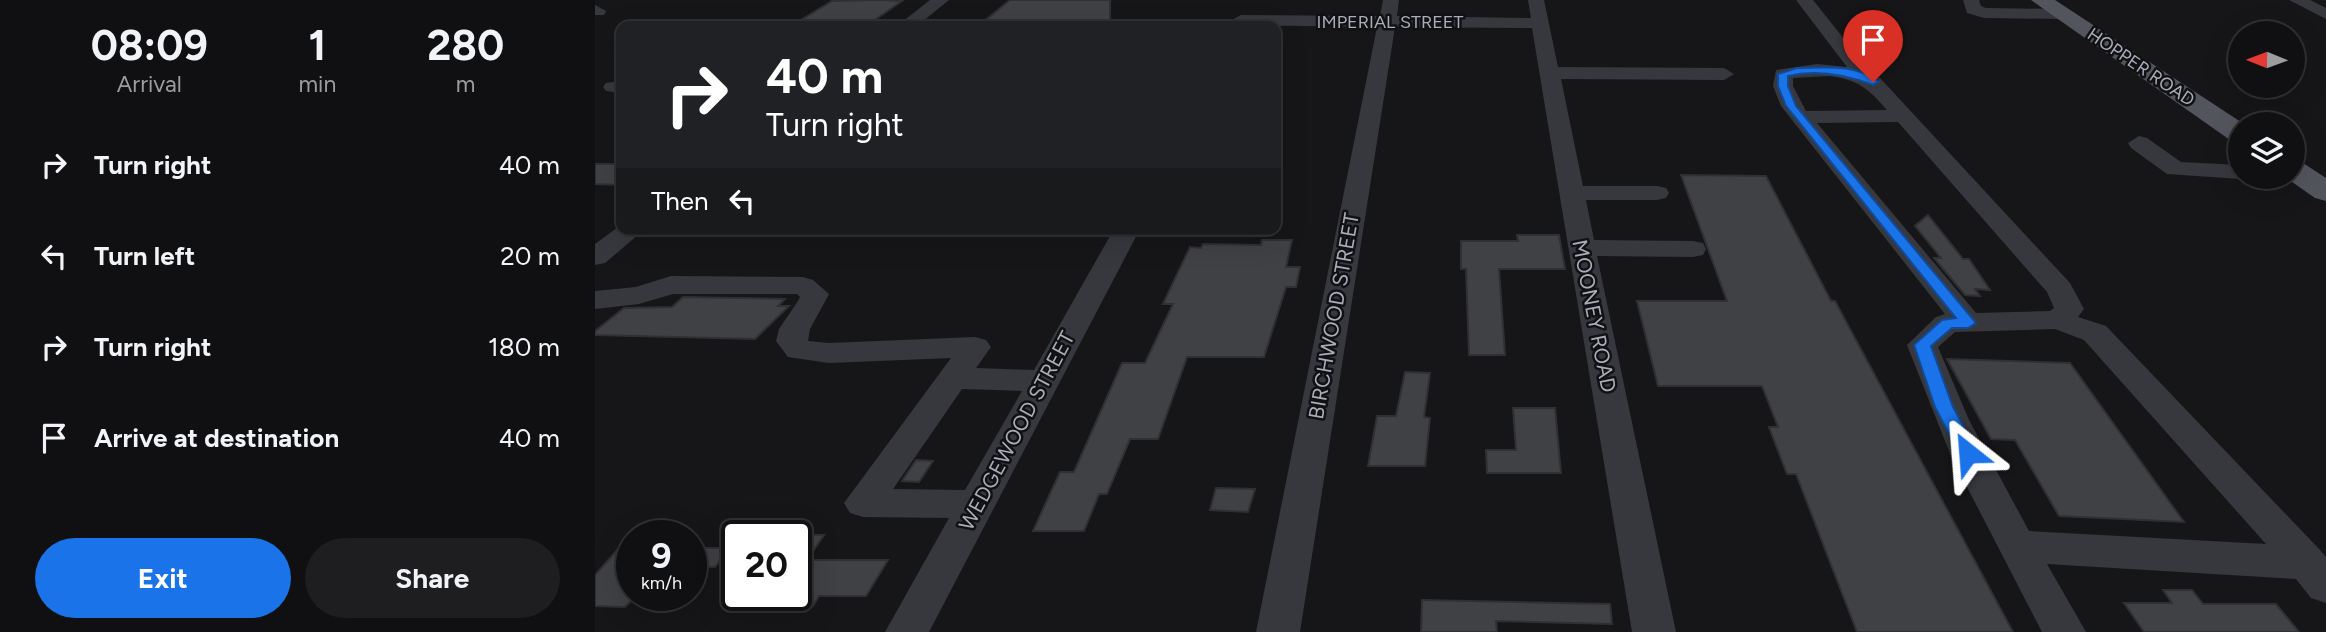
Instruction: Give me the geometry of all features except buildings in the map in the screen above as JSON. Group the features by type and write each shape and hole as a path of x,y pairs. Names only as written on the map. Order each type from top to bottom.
{"main road":[{"name":"HOPPER ROAD","path":"2041,0 2228,126"},
{"path":"2305,178 2326,192"}],"street":[{"path":"913,21 941,0"},
{"path":"1240,21 1251,0"},
{"path":"1804,0 1864,76 1904,116 2060,289 2069,309 2058,320"},
{"path":"1971,0 1973,9 1984,13 2062,14"},
{"path":"2297,0 2326,14"},
{"name":"IMPERIAL STREET","path":"1264,21 1389,11 1538,11"},
{"name":"BIRCHWOOD STREET","path":"1278,632 1389,11"},
{"name":"MOONEY ROAD","path":"1538,11 1654,632"},
{"path":"1864,76 1837,71 1797,71 1783,74 1783,86 1791,106 1968,323"},
{"path":"1548,73 1724,74"},
{"path":"1800,117 1904,116"},
{"path":"2139,143 2175,169 2228,171"},
{"path":"1571,193 1657,193"},
{"path":"595,257 624,235"},
{"name":"WEDGEWOOD STREET","path":"907,632 1124,235"},
{"path":"1581,248 1693,249"},
{"path":"595,300 639,295 671,285 803,286 815,294 811,307 792,331 791,341 799,350 829,353 975,346 863,503 978,504"},
{"path":"2064,632 1944,407 1923,345 1947,323 2058,320 2095,332 2316,574"},
{"path":"952,378 1045,381"},
{"path":"2017,546 2316,574"}],"route":[{"path":"1873,82 1864,76 1837,71 1797,71 1783,74 1783,86 1791,106 1968,323 1947,323 1923,345 1944,407 1968,453"}]}
